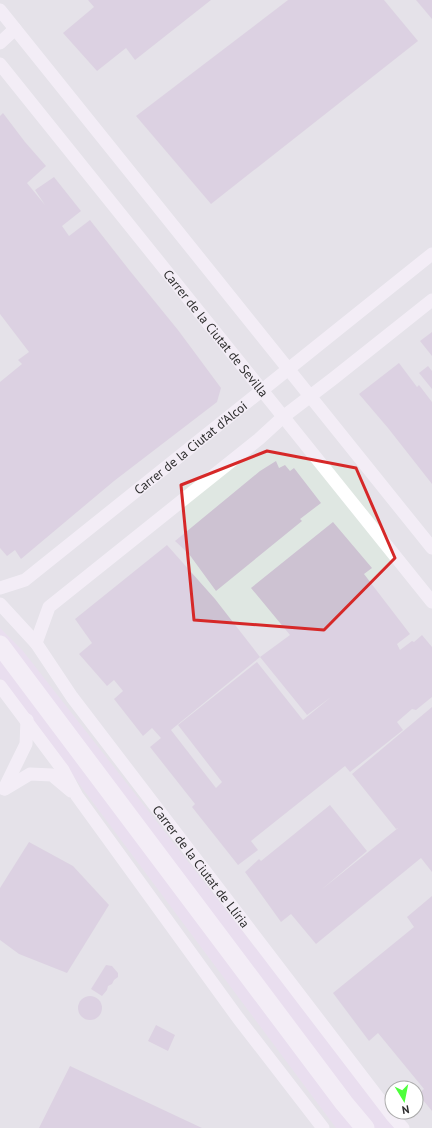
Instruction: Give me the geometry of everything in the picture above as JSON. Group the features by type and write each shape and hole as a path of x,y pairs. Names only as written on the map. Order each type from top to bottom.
{"street":[{"path":"0,10 432,548"},
{"path":"0,43 15,29"},
{"name":"Carrer de la Ciutat de Sevilla","path":"0,64 432,602"},
{"name":"Carrer de la Ciutat d'Alcoi","path":"0,588 26,580 432,254"},
{"path":"36,643 49,607 259,439 284,416 432,300"},
{"name":"Carrer de la Ciutat de Llíria","path":"0,604 36,643 72,697 388,1111 403,1128"},
{"name":"Carrer de la Ciutat de Llíria","path":"0,645 344,1103 365,1128"},
{"path":"0,686 63,770 77,796 238,1018 323,1128"},
{"path":"2,792 26,744 27,720"},
{"path":"2,792 30,774 52,775 77,796"}],"highlighted area":[{"path":"267,451 356,468 395,558 324,630 194,620 181,485"}],"shaded area":[{"path":"0,0 432,0 432,1128 397,1128 391,1120 424,1120 424,1080 384,1080 384,1111 23,651 0,628"},
{"path":"0,678 336,1128 0,1128"}],"building":[{"path":"88,0 211,0 135,60 126,48 97,71 63,33 94,7"},
{"path":"288,0 384,0 418,41 211,204 136,116"},
{"path":"416,0 432,0 432,19"},
{"path":"3,113 46,166 27,183 45,205 35,190 54,177 81,211 62,226 69,236 90,220 178,330 221,388 217,402 114,481 21,559 15,550 7,556 0,548 0,382 22,364 18,360 29,352 0,314 0,116"},
{"path":"432,332 432,356 420,341"},
{"path":"399,363 417,387 419,385 432,402 432,484 359,394"},
{"path":"428,366 432,371 432,389 419,373"},
{"path":"276,461 279,468 285,465 290,471 294,468 321,503 300,519 302,521 216,591 189,554 175,541 260,471"},
{"path":"333,522 372,568 364,574 410,634 397,644 400,650 412,641 414,642 422,635 432,647 432,697 416,710 412,709 397,722 403,730 350,772 345,766 251,841 258,850 238,865 192,807 195,804 150,747 161,738 152,728 143,736 114,699 123,691 114,680 107,686 79,654 92,643 75,619 167,545 215,599 260,657 290,635 251,588","holes":["260,657 307,715 331,697 303,720 257,662 178,725 222,782 216,788 171,730"]},
{"path":"432,707 432,872 421,858 316,944 291,914 281,922 245,872 259,859 261,861 330,805 367,851 321,890 398,828 396,829 352,774"},
{"path":"29,842 73,866 109,905 67,973 19,954 0,940 0,888"},
{"path":"432,896 432,1111 424,1101 424,1080 417,1080 378,1033 369,1041 333,993 414,927 407,917"},
{"path":"106,965 112,966 118,973 118,977 108,986 107,990 102,996 91,989"},
{"path":"90,996 99,999 102,1008 99,1017 90,1020 81,1017 78,1008 81,999"},
{"path":"156,1025 175,1035 168,1051 148,1041"},
{"path":"70,1066 202,1128 39,1128"}]}
